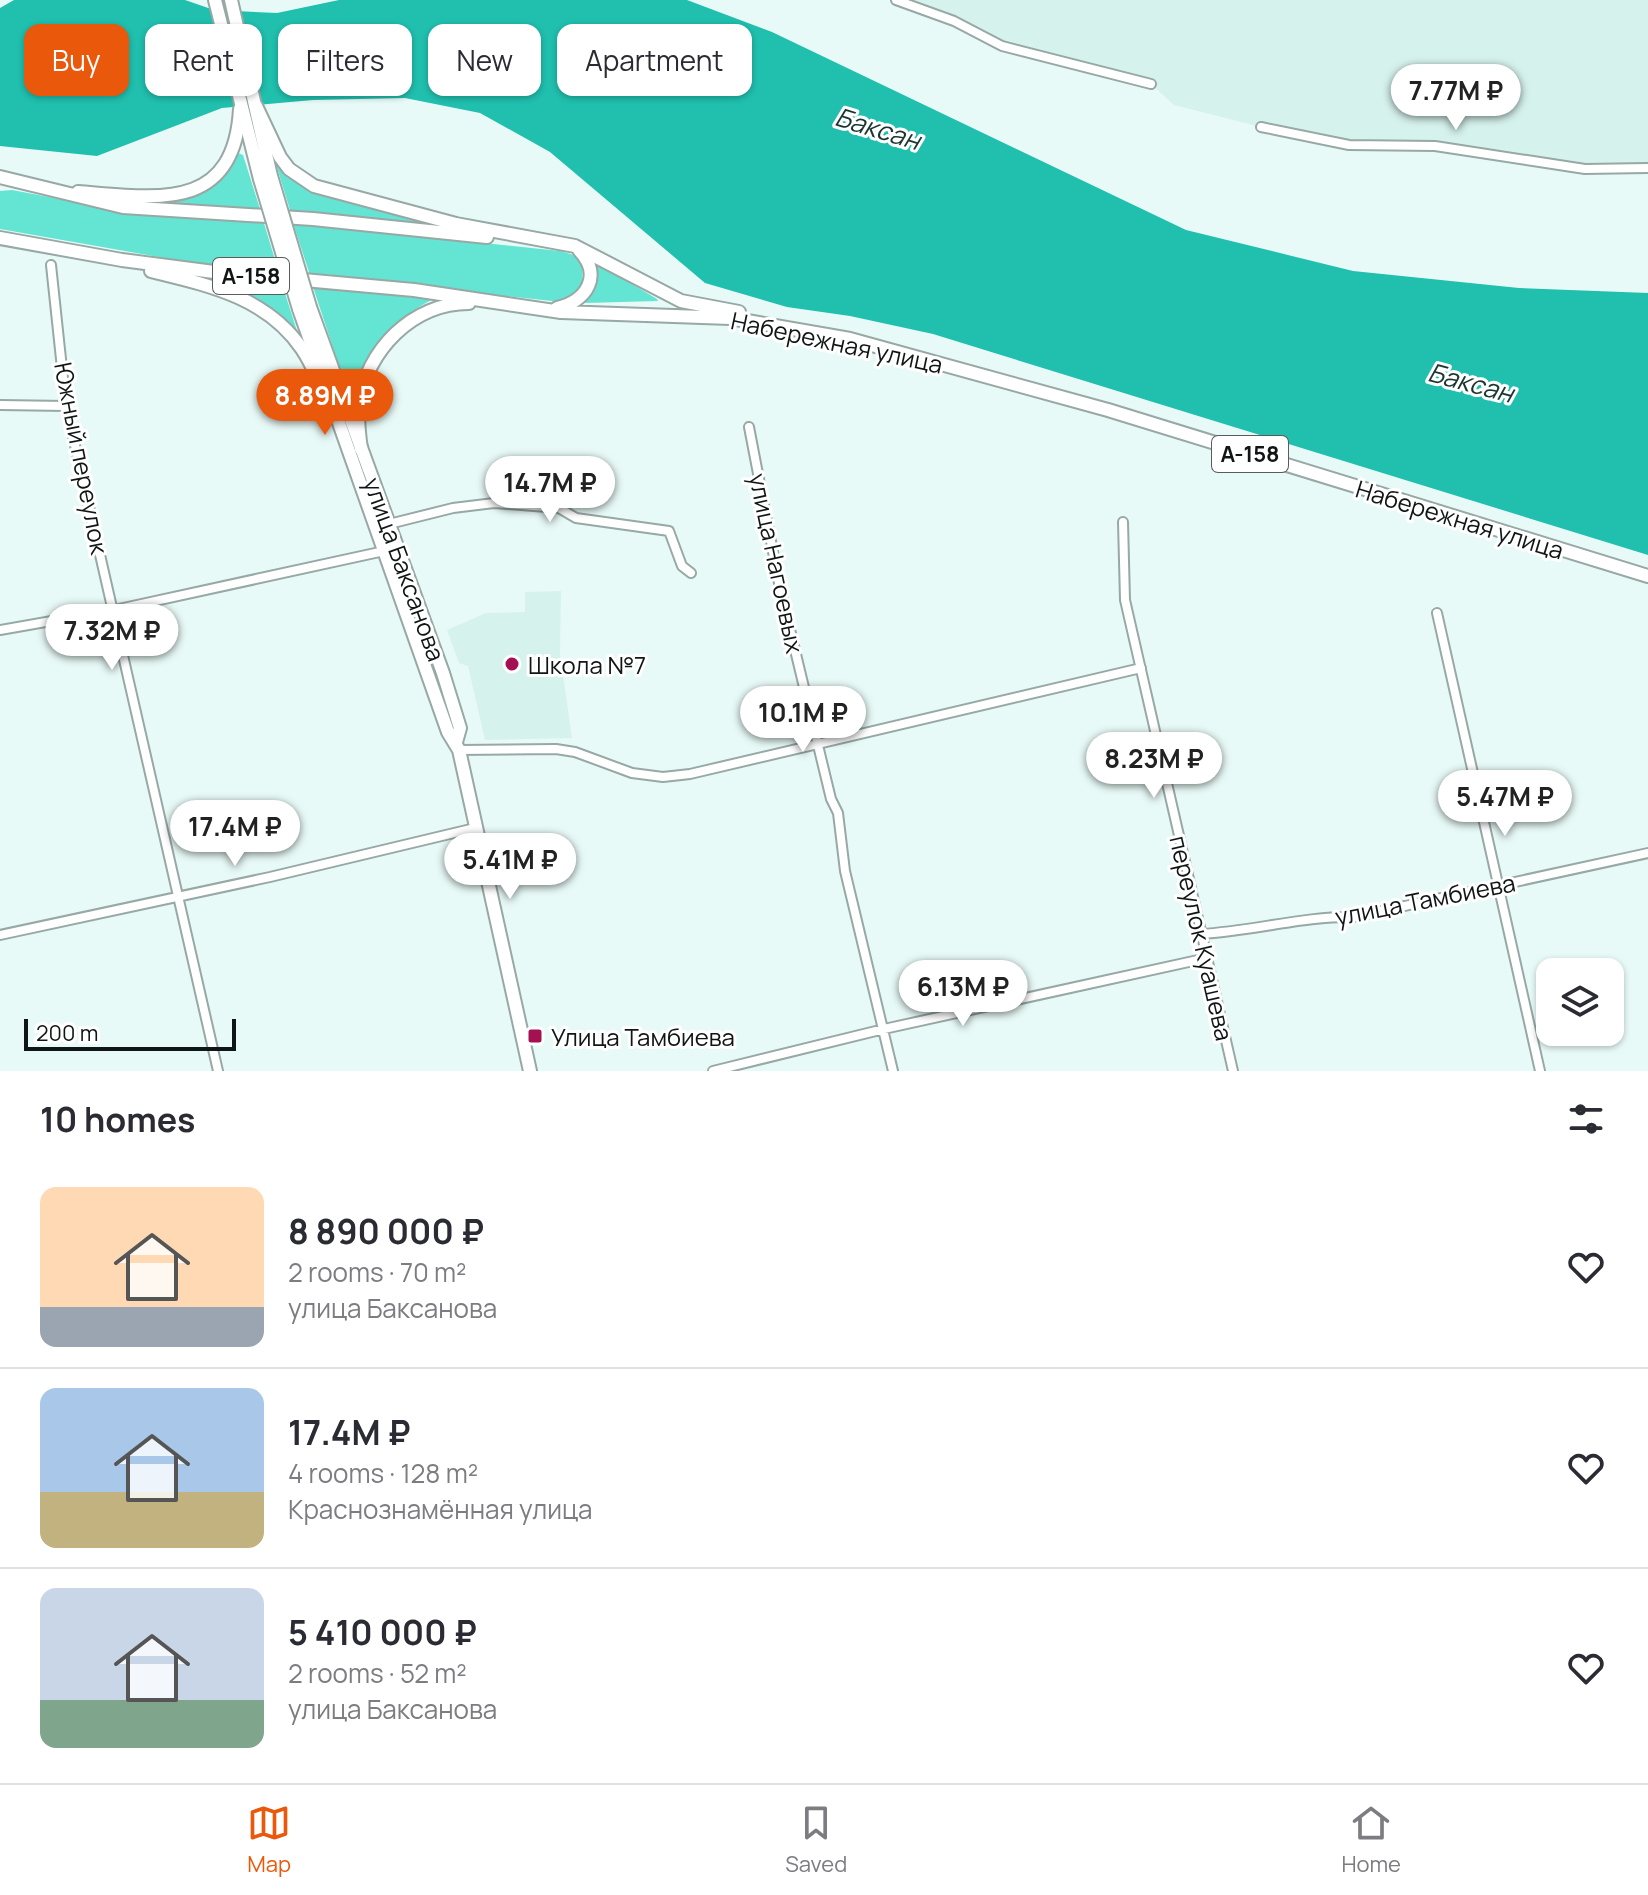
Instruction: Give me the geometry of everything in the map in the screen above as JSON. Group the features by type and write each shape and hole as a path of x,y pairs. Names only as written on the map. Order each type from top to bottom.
{"main road":[{"path":"231,0 256,106 265,178"},
{"path":"215,2 240,109 305,308"},
{"path":"256,106 280,157 289,169 314,186 369,204 523,238"},
{"path":"57,191 137,196 190,191 215,177 230,160 239,137 240,109"},
{"name":"А-158","path":"0,177 123,207 523,238 575,246 681,301 850,339"},
{"path":"0,187 37,186"},
{"name":"Набережная улица","path":"1,238 122,260 414,290 546,310 691,314 850,339 1108,410 1648,576"},
{"path":"546,310 579,301 590,287 588,261 575,246"},
{"path":"122,260 226,291 260,308 300,347 334,410"},
{"path":"361,449 361,395 375,358 393,335 412,319 440,305 504,303"},
{"name":"улица Баксанова","path":"305,308 334,410 392,550 448,732 458,746 530,1071"},
{"name":"улица Баксанова","path":"305,308 389,524 392,550"}],"street":[{"path":"896,0 954,21 1002,46 1151,84"},
{"path":"1261,127 1349,145 1435,146 1585,169 1648,168"},
{"name":"Южный переулок","path":"51,265 66,406 218,1071"},
{"path":"0,405 66,406"},
{"name":"улица Нагоевых","path":"749,427 780,588 831,799 838,813 845,871 893,1071"},
{"path":"389,524 453,508 494,503 559,508 576,518 669,531 682,566 691,573"},
{"name":"переулок Куашева","path":"1123,522 1125,600 1233,1071"},
{"path":"0,630 114,610 392,550"},
{"path":"1437,613 1540,1071"},
{"path":"458,746 556,749 575,752 632,773 663,777 818,745 1141,668"},
{"path":"0,935 475,828"},
{"name":"улица Тамбиева","path":"1201,934 1251,931 1332,917 1354,917 1648,853"},
{"path":"713,1071 884,1029 1207,958"}],"shaded area":[{"path":"896,0 1648,0 1648,168 1585,169 1435,146 1349,145 1261,127 1174,105 1151,84 1002,46"},
{"path":"238,153 243,155 260,209 118,200 154,200 229,167"},
{"path":"278,160 314,190 456,228 290,210 275,161"},
{"path":"12,190 133,213 263,220 279,273 193,263 0,229 0,191"},
{"path":"293,223 560,251 574,255 582,263 583,288 566,301 552,301 310,275"},
{"path":"595,262 658,301 585,303 594,288"},
{"path":"178,274 282,284 297,331 294,333 267,309 241,293"},
{"path":"313,287 437,297 406,316 384,337 368,363 355,396 349,396"},
{"name":"Школа №7","path":"561,591 560,654 572,738 485,740 468,666 459,663 447,630 486,613 525,612 525,592"}],"water":[{"name":"Баксан","path":"14,0 185,0 214,10 277,13 339,0 687,0 751,24 557,24 557,96 752,96 752,24 1186,230 1353,271 1519,288 1648,293 1648,555 933,334 850,316 787,307 705,283 550,152 480,113 405,98 313,100 222,108 97,156 0,146 0,8"}],"place":[{"name":"Школа №7","path":"512,664"},
{"name":"Улица Тамбиева","path":"535,1036"}]}
